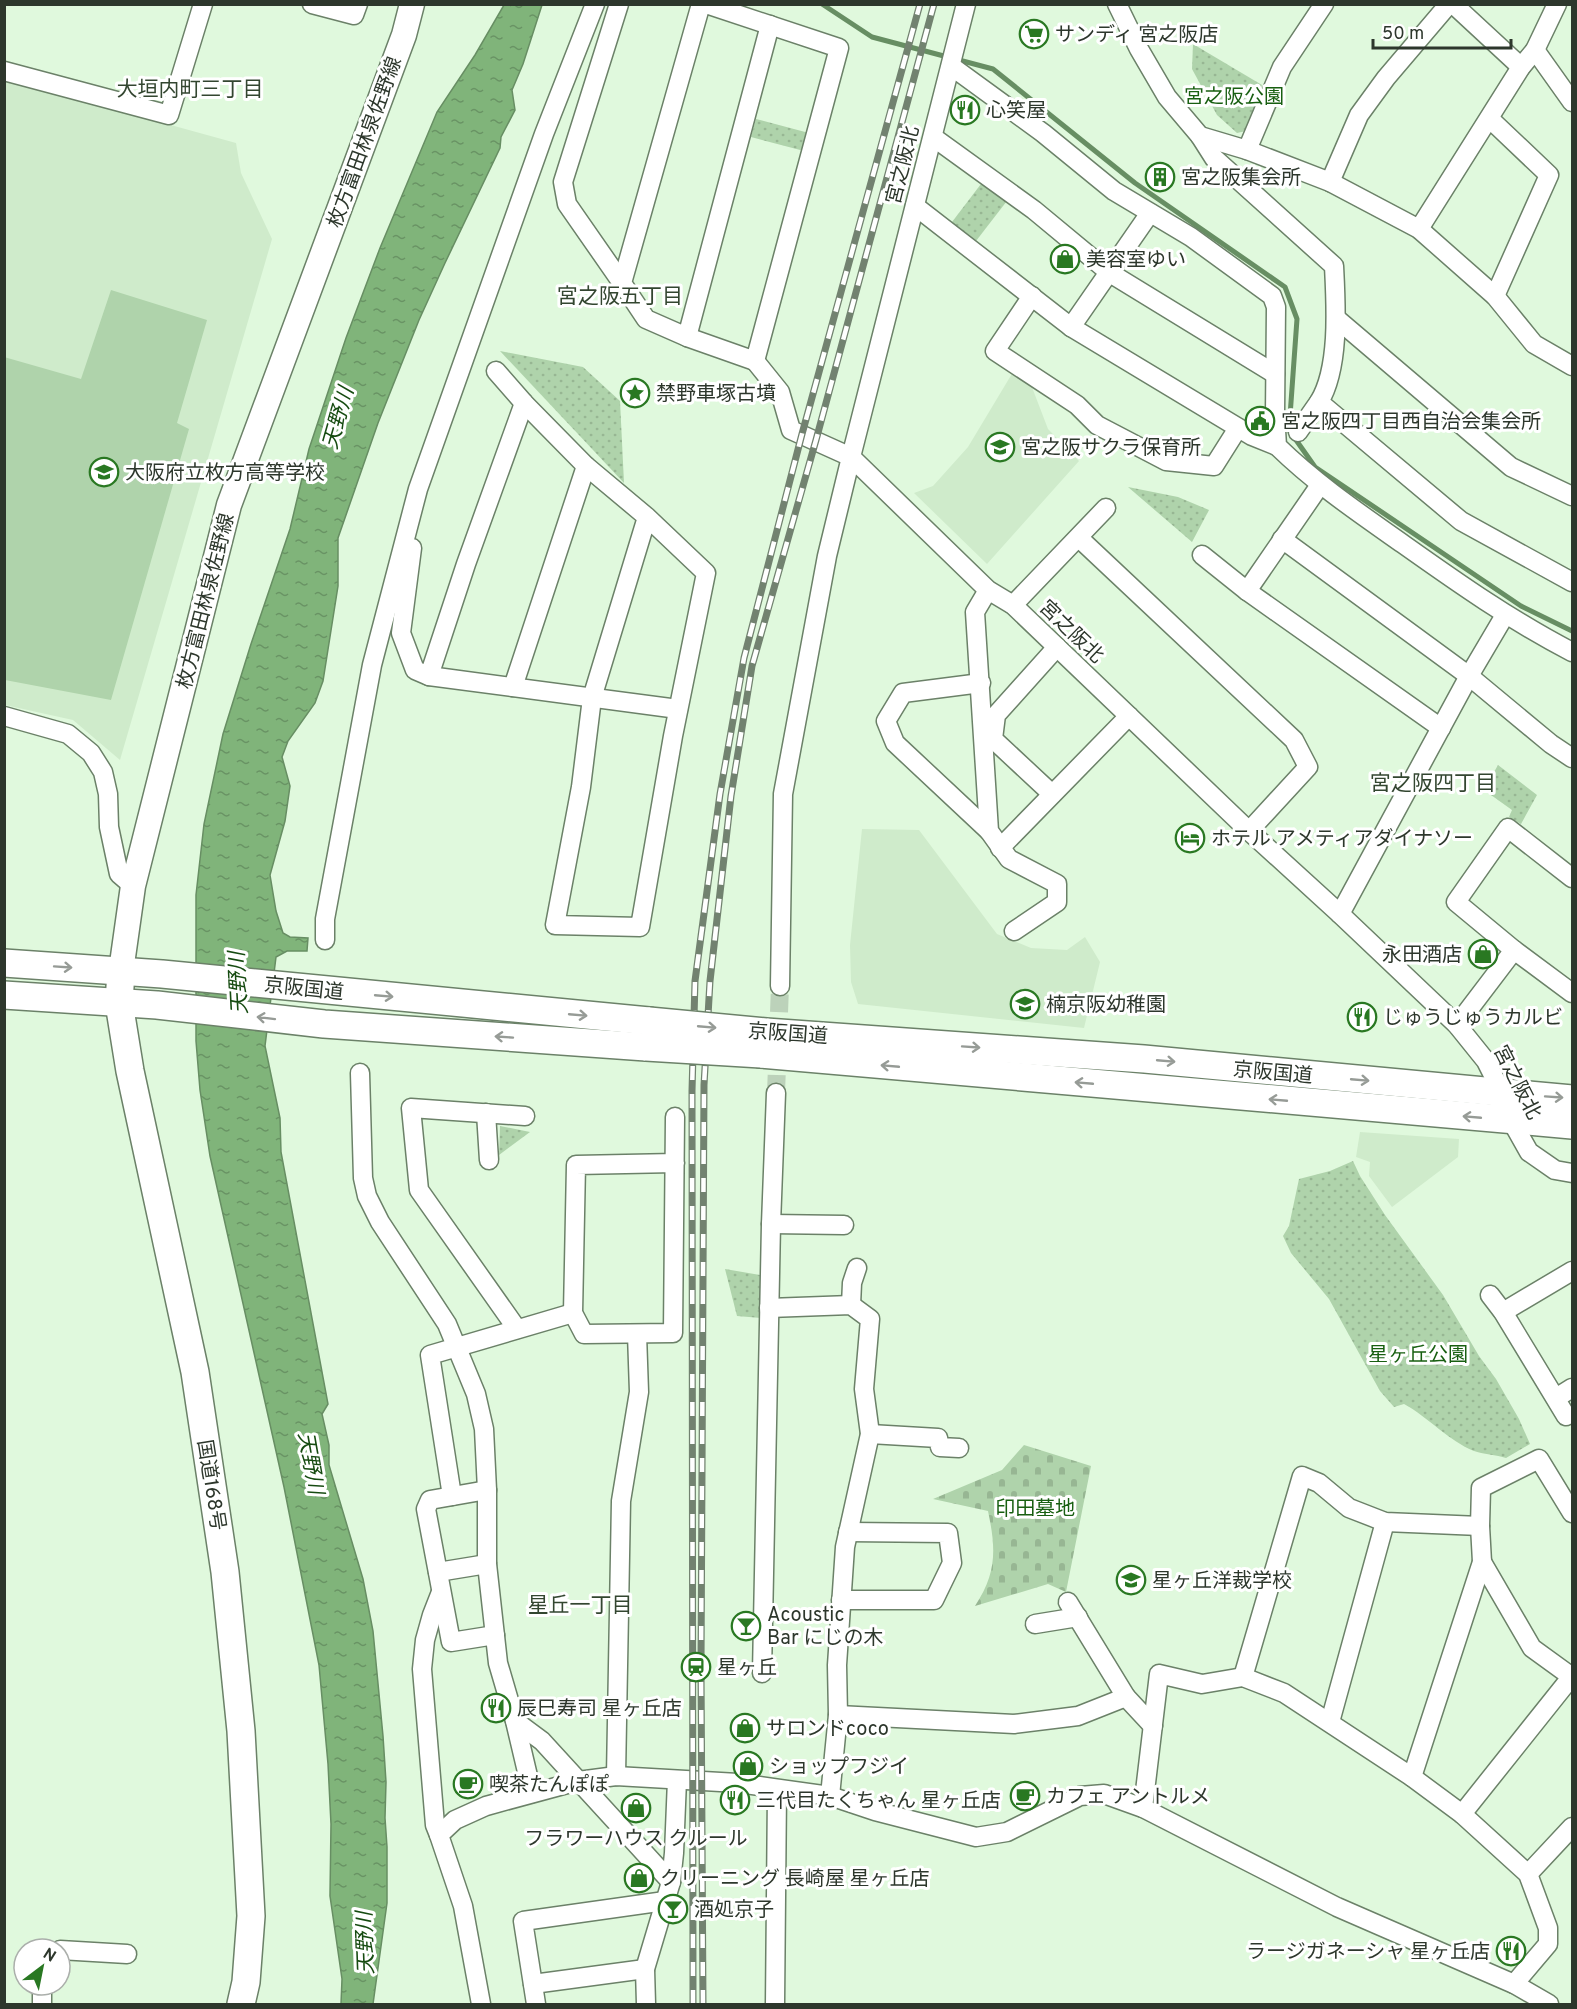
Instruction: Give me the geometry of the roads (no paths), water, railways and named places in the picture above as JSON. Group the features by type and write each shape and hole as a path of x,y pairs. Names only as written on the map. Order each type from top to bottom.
{"highway":[{"name":"京阪国道","path":"4,963 162,974 326,991 647,1034"},
{"name":"国道168号","path":"121,971 119,1003 130,1071 195,1372 225,1572 242,1743 251,1916 246,1982 241,2004"},
{"name":"京阪国道","path":"4,994 157,1005 324,1024 647,1034 764,1043 1572,1125"},
{"name":"京阪国道","path":"764,1043 1144,1059 1572,1099"}],"main road":[{"name":"枚方富田林泉佐野線","path":"121,971 133,886 229,505 404,35 412,4"}],"street":[{"path":"4,71 169,115 203,4"},
{"path":"312,4 354,15 358,4"},
{"path":"325,940 325,920 372,665 411,513 529,177 595,4"},
{"path":"619,4 562,182 567,204 646,319 687,337 755,361 780,392 791,430 851,457 827,556 783,794 780,986"},
{"path":"622,283 701,4"},
{"path":"706,4 839,48 755,361"},
{"name":"宮之阪北","path":"966,4 851,457 988,590 1013,605 1249,831 1458,1025 1485,1061 1502,1093 1511,1120 1529,1152 1555,1170 1572,1173"},
{"path":"1117,4 1139,49 1167,97 1200,136 1214,158 1334,266 1337,319 1328,388 1298,432"},
{"path":"1247,150 1282,67 1324,4"},
{"path":"1330,182 1359,115 1386,78 1451,4 1521,67"},
{"path":"1419,229 1521,67 1535,50 1557,4"},
{"path":"687,337 770,25"},
{"path":"1535,50 1572,102"},
{"path":"951,66 1043,133 1114,191 1191,237 1272,296 1276,307 1277,446"},
{"path":"1490,119 1549,175 1495,296"},
{"path":"1200,136 1247,150 1330,182 1419,229 1495,296 1534,344 1572,366"},
{"path":"933,137 1034,210 1110,273 1275,374"},
{"path":"915,206 1071,327 1239,428 1277,446 1320,485 1505,615 1572,652"},
{"path":"1071,327 1150,213"},
{"path":"1032,296 995,351 1077,405 1097,425 1166,461 1214,466 1239,428"},
{"path":"1337,319 1511,467 1572,496"},
{"path":"496,371 586,466 647,517 706,573 678,709 640,927 555,925 581,787 592,698 647,517"},
{"path":"1319,402 1461,521 1572,582"},
{"path":"429,676 466,564 524,403"},
{"path":"513,687 586,466"},
{"path":"1246,591 1320,485"},
{"path":"1013,605 1106,508"},
{"path":"411,513 414,539 401,633 415,670 429,676 678,709"},
{"path":"1079,538 1294,740 1308,767 1249,831"},
{"path":"1282,539 1469,676 1551,744 1572,758"},
{"path":"1202,555 1246,591 1441,728"},
{"path":"988,590 975,612 990,831"},
{"path":"1340,914 1469,676 1505,615"},
{"path":"1052,794 993,739 996,715 1057,648"},
{"path":"981,683 903,693 886,721 895,743 990,831 1008,859 1057,884 1057,902 1014,931"},
{"path":"4,716 68,734 91,753 103,772 108,794 109,827 119,874 133,886"},
{"path":"1000,848 1129,716"},
{"path":"1572,878 1508,828 1456,902 1514,950 1572,993"},
{"path":"1458,1025 1514,950"},
{"path":"360,1073 363,1178 367,1196 380,1222 447,1324 476,1394 484,1429 487,1564 498,1663 532,1793"},
{"path":"762,1674 771,1224 776,1093"},
{"path":"518,1329 419,1190 411,1108 525,1116"},
{"path":"486,1113 489,1160"},
{"path":"675,1118 675,1163 673,1334 584,1334 573,1313 576,1165 675,1163"},
{"path":"771,1224 844,1225"},
{"path":"851,1305 852,1283 857,1268"},
{"path":"1503,1312 1572,1271"},
{"path":"1490,1295 1503,1312 1566,1416"},
{"path":"769,1308 851,1305 870,1319 864,1389 870,1434 845,1547 837,1665 838,1715 830,1796"},
{"path":"452,1496 430,1355 573,1313"},
{"path":"616,1776 621,1501 639,1392 637,1334"},
{"path":"1556,1398 1572,1388"},
{"path":"870,1434 938,1438 940,1447 959,1448"},
{"path":"1412,1777 1482,1562 1481,1488 1539,1459 1572,1513"},
{"path":"1243,1677 1302,1476 1319,1483 1349,1508 1385,1522 1480,1526"},
{"path":"487,1490 430,1500 426,1509 451,1642 495,1635"},
{"path":"1330,1722 1385,1522"},
{"path":"841,1599 934,1600 952,1563 948,1533 848,1532"},
{"path":"1462,1814 1572,1677 1532,1648 1482,1562"},
{"path":"438,1572 487,1564"},
{"path":"441,1591 425,1640 422,1669 435,1825 463,1906 481,2004"},
{"path":"1035,1624 1073,1610 1126,1697 1153,1726"},
{"path":"1143,1808 1159,1674 1202,1684 1243,1677 1284,1693 1412,1777 1462,1814 1528,1874 1548,1928 1548,1944 1514,1984"},
{"path":"838,1715 1014,1724 1078,1716 1126,1697"},
{"path":"515,1721 542,1741 670,1882"},
{"path":"440,1835 455,1820 486,1806 578,1780 616,1776 738,1783 830,1796 875,1811 976,1837 1007,1832 1080,1796 1104,1794 1143,1808 1337,1908 1514,1984 1549,2004"},
{"path":"646,2004 645,1969 670,1882 674,1853 677,1780"},
{"path":"775,2004 777,1790"},
{"path":"1528,1874 1572,1827"},
{"path":"536,2004 523,1921 665,1901"},
{"path":"72,1951 128,1954"},
{"path":"533,1984 645,1969"}],"water":[{"name":"天野川","path":"504,5 542,5 512,90 515,110 501,137 500,148 419,320 378,423 338,538 338,586 323,681 315,703 288,741 282,757 290,786 285,821 270,875 276,911 283,933 290,937 308,938 307,951 287,951 276,957 265,1046 280,1118 281,1152 328,1404 322,1414 329,1445 329,1465 363,1579 373,1631 386,1782 387,1903 373,2004 341,2004 342,1979 330,1896 331,1824 319,1665 284,1487 210,1156 200,1090 196,1041 196,895 204,824 223,734 290,529 309,449 346,338 380,248 437,112 475,55"}],"waterway":[{"path":"822,4 872,37 993,69 1135,183 1285,287 1297,319 1289,430 1315,467 1521,606 1572,631"}],"tunnel":[{"path":"776,1093 780,986"}],"railway":[{"path":"693,2004 692,1091 695,981 720,794 744,658 802,434 920,4"},
{"path":"703,2004 701,1668 704,1085 710,981 731,796 752,666 816,440 934,4"}],"place":[{"name":"サンディ 宮之阪店","path":"1034,34"},
{"name":"心笑屋","path":"965,110"},
{"name":"宮之阪集会所","path":"1160,177"},
{"name":"美容室ゆい","path":"1065,259"},
{"name":"禁野車塚古墳","path":"635,393"},
{"name":"宮之阪四丁目西自治会集会所","path":"1260,421"},
{"name":"宮之阪サクラ保育所","path":"1000,447"},
{"name":"大阪府立枚方高等学校","path":"104,472"},
{"name":"ホテル アメティアダイナソー","path":"1190,838"},
{"name":"永田酒店","path":"1483,954"},
{"name":"楠京阪幼稚園","path":"1025,1004"},
{"name":"じゅうじゅうカルビ","path":"1362,1017"},
{"name":"星ヶ丘洋裁学校","path":"1131,1580"},
{"name":"Acoustic Bar にじの木","path":"746,1626"},
{"name":"星ヶ丘","path":"696,1667"},
{"name":"辰巳寿司 星ヶ丘店","path":"496,1708"},
{"name":"サロンドcoco","path":"745,1728"},
{"name":"ショップフジイ","path":"748,1766"},
{"name":"喫茶たんぽぽ","path":"468,1784"},
{"name":"カフェ アントルメ","path":"1025,1796"},
{"name":"三代目たくちゃん 星ヶ丘店","path":"735,1800"},
{"name":"フラワーハウス クルール","path":"636,1808"},
{"name":"クリーニング 長崎屋 星ヶ丘店","path":"639,1878"},
{"name":"酒処京子","path":"673,1909"},
{"name":"ラージガネーシャ 星ヶ丘店","path":"1511,1951"}],"district":[{"name":"大垣内町三丁目","path":"190,89"},
{"name":"宮之阪五丁目","path":"620,296"},
{"name":"宮之阪四丁目","path":"1433,783"},
{"name":"星丘一丁目","path":"580,1605"}],"park label":[{"name":"宮之阪公園","path":"1234,96"},
{"name":"星ヶ丘公園","path":"1418,1354"},
{"name":"印田墓地","path":"1035,1508"}]}
